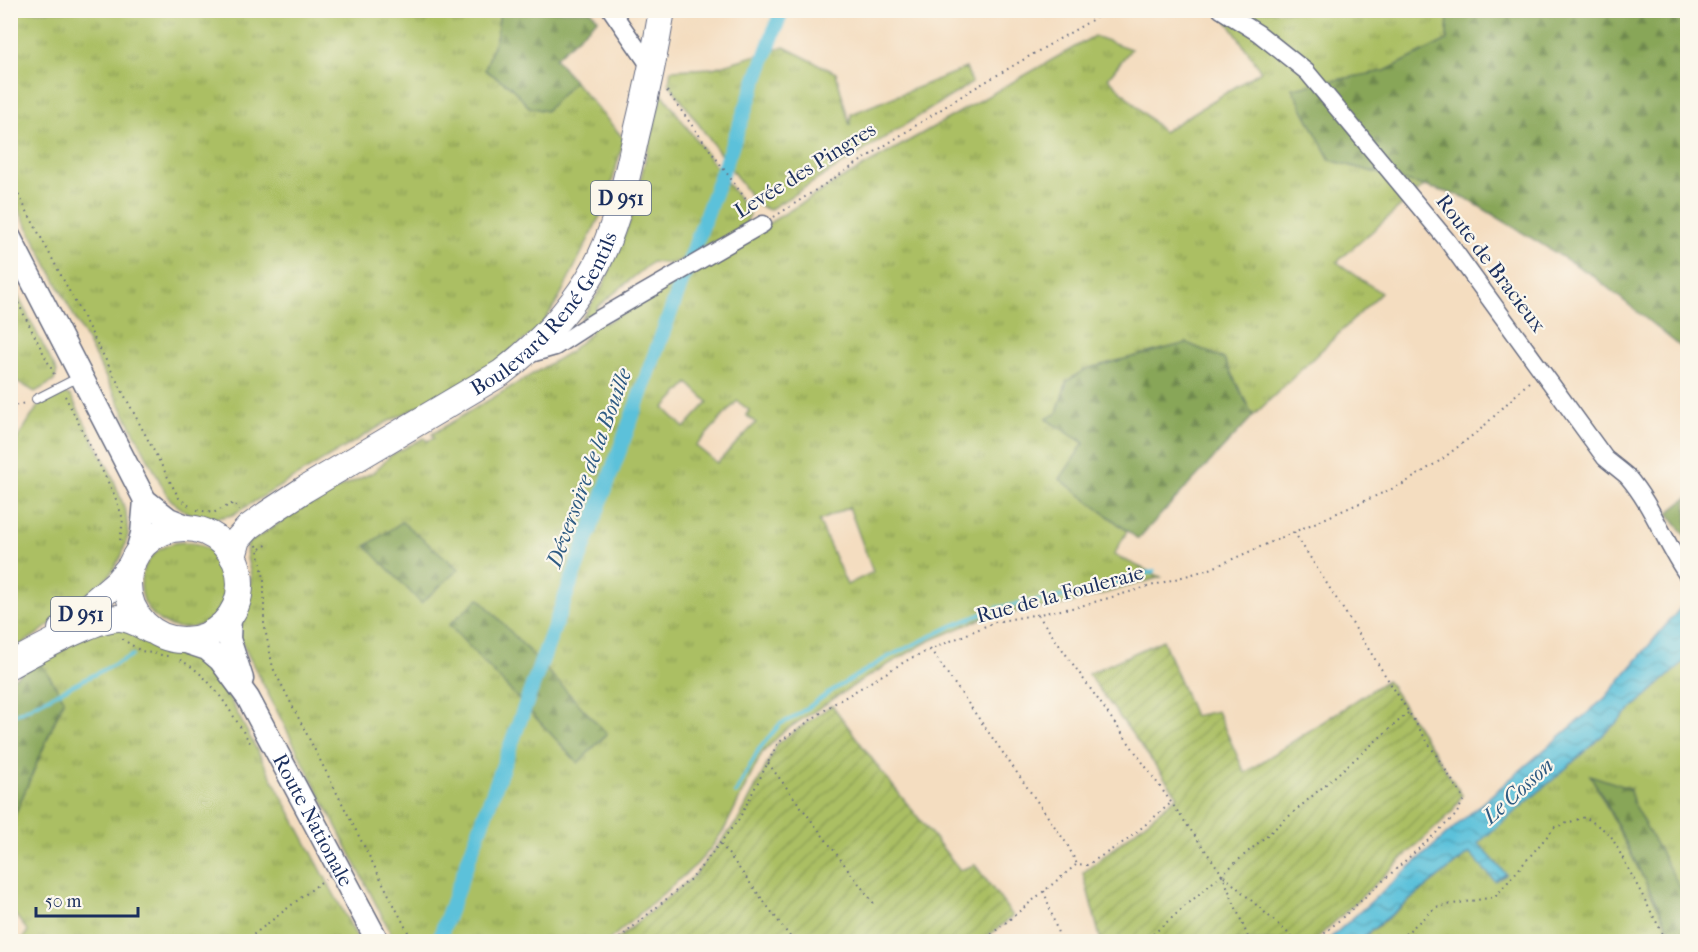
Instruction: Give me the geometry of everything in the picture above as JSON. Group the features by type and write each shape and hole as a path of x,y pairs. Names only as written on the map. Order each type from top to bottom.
{"main road":[{"name":"Boulevard René Gentils","path":"233,556 235,543 249,527 305,489 501,373 544,335 569,306 589,279 605,247 625,187 658,78 662,10"},
{"path":"10,238 146,500 169,519 198,530 223,544 233,556 239,572 240,588 237,603 223,625 205,636 180,640 166,637 153,631 137,616 129,596 129,556 142,534 146,500"},
{"name":"Boulevard René Gentils","path":"198,530 230,524 305,489"},
{"path":"129,556 152,538 167,531 198,530"},
{"name":"D 951","path":"17,661 98,600 116,583 129,556"},
{"name":"Route Nationale","path":"230,617 229,639 248,698"},
{"name":"D 951","path":"17,661 64,637 109,619 132,620 153,631"},
{"name":"Route Nationale","path":"180,640 207,649 230,672 248,698 378,942"}],"street":[{"path":"611,10 658,78"},
{"name":"Route de Bracieux","path":"1221,10 1258,33 1307,72 1446,239 1543,369 1605,458 1627,476 1655,517 1676,559 1688,576"},
{"name":"Levée des Pingres","path":"521,357 555,347 595,321 763,224"}],"lane":[{"path":"36,399 81,376"}],"path":[{"name":"Levée des Pingres","path":"763,224 968,92 1108,10"},
{"path":"658,78 763,224"},
{"path":"10,287 114,494 123,519 129,556"},
{"name":"Rue de la Fouleraie","path":"615,942 694,876 721,844 739,819 778,743 832,705 911,658 995,622 1077,607 1210,569 1403,484 1441,460 1482,428 1543,369"},
{"path":"10,407 36,399"},
{"path":"167,489 172,487"},
{"path":"1294,532 1464,799 1456,814 1315,942"},
{"path":"260,549 268,544"},
{"path":"1038,615 1222,874 1298,942"},
{"path":"109,619 116,634 141,651 175,658 197,672 214,688 250,744"},
{"path":"930,650 1067,844 1077,864"},
{"path":"1144,942 1408,713"},
{"path":"768,762 875,905"},
{"path":"982,942 1077,864 1087,865 1127,840 1171,803"},
{"path":"1396,942 1436,907 1495,897 1555,827 1585,817 1610,834 1667,942"},
{"path":"721,844 794,942"},
{"path":"244,942 339,868"},
{"path":"1222,874 1250,942"},
{"path":"1044,891 1061,942"}],"green space":[{"path":"10,11 500,11 497,35 485,70 510,86 529,107 546,111 574,81 624,139 606,204 558,300 540,328 469,382 387,422 232,515 212,518 197,517 183,510 168,497 11,195"},
{"path":"500,11 591,11 598,19 555,58 574,81 546,111 529,107 510,86 485,70 497,35"},
{"path":"1220,11 1448,11 1447,40 1385,71 1292,88 1330,160 1424,186 1337,262 1381,293 1253,416 1224,359 1187,343 1086,369 1067,381 1057,413 1047,420 1084,443 1060,479 1127,531 1114,555 1161,577 1067,604 985,617 927,642 867,677 784,731 762,753 725,828 711,848 697,864 608,941 395,941 240,639 240,624 251,577 247,544 318,498 374,472 391,455 424,438 427,441 434,438 432,434 568,353 591,333 586,316 581,320 603,286 630,221 662,93 750,214 745,226 673,264 652,262 596,308 606,323 838,181 1094,36 1131,49 1108,78 1163,132 1261,71","holes":["688,383 708,402 684,428 664,408","737,401 749,410 746,415 756,423 717,463 696,446","849,507 873,572 847,585 819,521","479,599 606,734 578,763 450,625"]},
{"path":"1448,11 1687,11 1687,352 1592,275 1464,197 1330,160 1292,88 1385,71 1447,40"},
{"path":"784,47 836,73 850,126 851,114 966,68 972,83 769,210 756,204 669,83 671,70 713,68"},
{"path":"10,281 57,372 54,381 35,392 11,378"},
{"path":"1187,343 1224,359 1253,416 1138,539 1060,479 1084,443 1046,419 1057,413 1067,381 1086,369"},
{"path":"61,392 71,396 112,475 126,512 128,535 122,555 109,576 39,633 11,651 11,449 38,406"},
{"path":"1687,498 1687,538 1668,513"},
{"path":"402,522 459,569 421,603 366,546"},
{"path":"184,542 208,549 220,561 227,585 220,609 208,621 184,628 160,621 148,609 141,585 148,561 160,549"},
{"path":"479,598 607,734 578,763 449,625"},
{"path":"104,626 127,626 162,649 192,656 219,679 359,941 21,941 28,931 11,910 11,824 64,700 39,660"},
{"path":"1163,640 1194,716 1217,711 1245,773 1387,680 1462,795 1451,813 1314,941 1101,941 1083,873 1178,796 1088,674"},
{"path":"1687,659 1687,900 1635,807 1629,788 1591,776 1675,941 1358,942 1469,853 1495,881 1506,875 1478,843 1563,771"},
{"path":"39,660 64,699 11,824 11,680"},
{"path":"832,705 960,870 975,865 1013,916 982,941 615,941 694,876 739,819 778,743"},
{"path":"1590,775 1629,788 1635,807 1687,900 1687,941 1675,941"}],"water":[{"name":"Le Cosson","path":"1687,600 1687,659 1563,771 1478,843 1506,874 1495,881 1469,853 1358,941 1327,941 1474,810 1605,698"}],"waterway":[{"name":"Déversoire de la Bouille","path":"438,942 782,10"},
{"path":"736,793 759,749 780,724 888,657 954,625 997,608 1082,593 1154,571"},
{"path":"10,717 133,655"}]}
